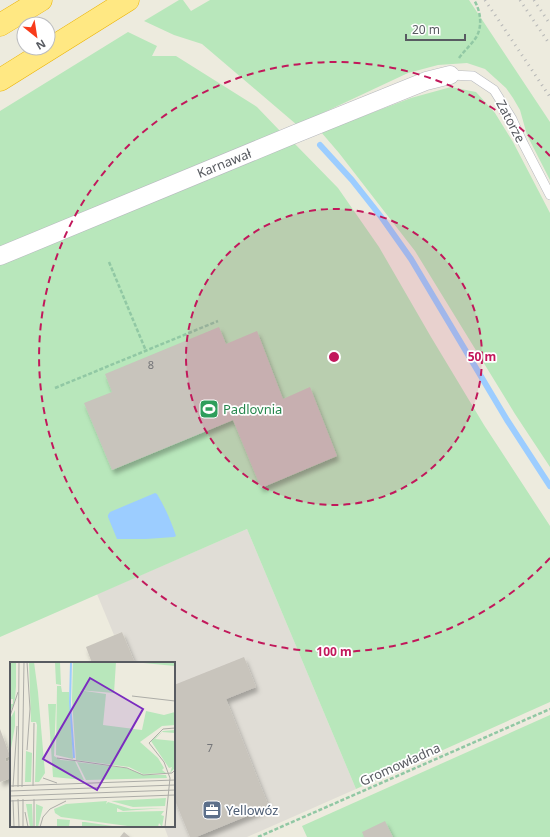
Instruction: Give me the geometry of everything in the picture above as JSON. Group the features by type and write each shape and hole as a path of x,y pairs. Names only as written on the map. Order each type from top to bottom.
{"highway":[{"path":"0,25 40,0"},
{"path":"0,80 128,0"}],"street":[{"name":"Karnawał","path":"0,256 426,81 450,75"}],"lane":[{"name":"Zatorze","path":"450,75 473,76 494,90 512,119 550,195"}],"path":[{"path":"450,75 462,54 476,38 479,29 479,11 474,0"},
{"path":"109,262 146,351"},
{"path":"55,388 218,321"},
{"name":"Gromowładna","path":"258,837 550,709"}],"shaded area":[{"path":"247,529 356,789 247,837 168,837 164,827 175,827 175,662 135,662 122,632 114,635 97,594"}],"green space":[{"path":"179,0 183,0 191,11 210,0 469,0 550,122 550,180 527,135 520,110 513,98 506,88 485,69 467,63 438,65 408,73 297,125 202,44 174,35 144,21"},
{"path":"128,32 157,46 152,56 176,56 257,107 281,132 0,248 0,111"},
{"path":"451,87 476,92 495,113 513,142 550,213 550,467 515,414 415,251 321,132 411,98"},
{"path":"294,143 338,188 379,247 484,425 550,526 550,702 356,789 247,529 0,637 0,265"},
{"path":"550,715 550,837 307,837 302,826"}],"water":[{"path":"155,493 165,509 176,536 146,539 117,539 108,517 110,512"}],"building":[{"path":"219,327 226,344 257,331 283,399 310,387 337,456 261,488 233,420 112,470 84,403 112,392 105,374"},
{"path":"122,632 135,662 92,662 86,647"},
{"path":"244,657 256,687 226,699 269,807 196,837 190,837 175,800 175,685"},
{"path":"0,729 10,756 5,758 6,762 10,760 10,778 0,782"},
{"path":"385,821 393,837 364,837 362,832"},
{"path":"124,832 130,837 120,837"}],"waterway":[{"path":"320,145 352,180 382,218 411,259 507,420 550,486"}],"railway":[{"path":"485,0 550,97"},
{"path":"520,0 550,45"},
{"path":"534,0 550,24"}],"place":[{"name":"Padlovnia","path":"209,409"},
{"name":"Yellowóz","path":"212,810"}]}
